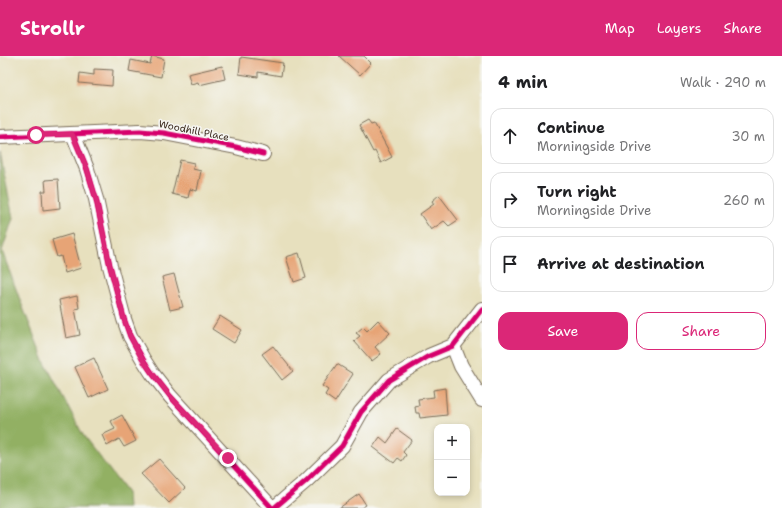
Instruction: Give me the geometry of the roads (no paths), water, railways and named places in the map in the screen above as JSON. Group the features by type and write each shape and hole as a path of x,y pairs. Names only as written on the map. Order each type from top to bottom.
{"street":[{"name":"Woodhill Place","path":"0,137 140,131 164,133 236,147 263,154"},
{"path":"72,134 87,169 96,199 110,266 124,319 130,336 142,359 170,396 273,508 306,481 342,446 362,412 389,380 429,356 453,346 482,309"},
{"path":"453,346 461,366 482,400"}]}
